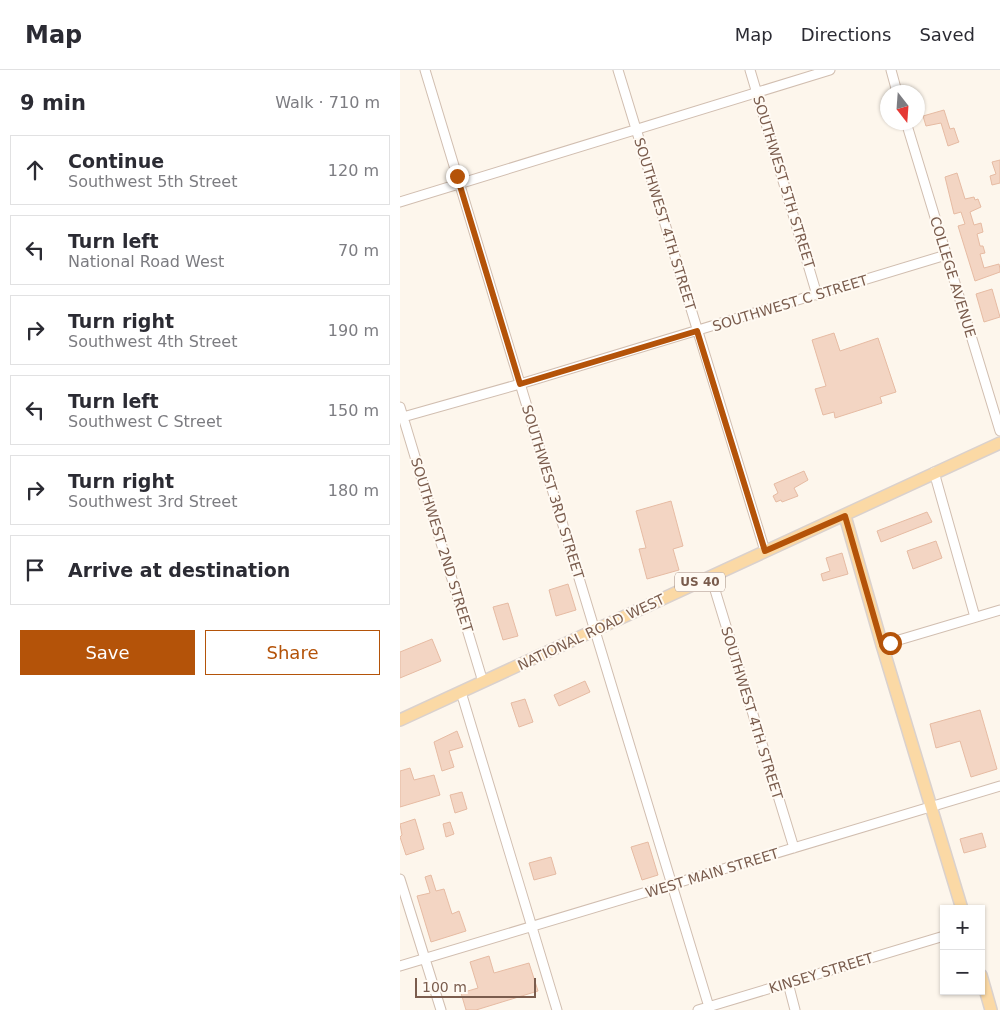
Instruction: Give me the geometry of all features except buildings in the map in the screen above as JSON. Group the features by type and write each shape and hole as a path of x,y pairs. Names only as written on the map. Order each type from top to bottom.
{"main road":[{"name":"NATIONAL ROAD WEST","path":"400,720 1000,443"},
{"path":"845,516 961,905"},
{"path":"985,990 991,1010"}],"street":[{"name":"SOUTHWEST 3RD STREET","path":"425,70 709,1007"},
{"name":"SOUTHWEST 4TH STREET","path":"618,70 765,551"},
{"name":"SOUTHWEST 5TH STREET","path":"750,70 817,295"},
{"path":"400,202 830,70"},
{"path":"891,70 895,85"},
{"name":"COLLEGE AVENUE","path":"908,130 1000,431"},
{"name":"SOUTHWEST C STREET","path":"401,412 520,384 946,255"},
{"name":"SOUTHWEST 2ND STREET","path":"401,412 483,682"},
{"path":"934,472 975,617"},
{"name":"SOUTHWEST 4TH STREET","path":"711,578 794,848"},
{"path":"882,645 1000,610"},
{"path":"461,692 558,1010"},
{"name":"WEST MAIN STREET","path":"400,966 932,808 1000,786"},
{"path":"400,879 441,1010"},
{"name":"KINSEY STREET","path":"698,1010 940,937"},
{"path":"788,983 795,1010"}],"route":[{"path":"457,176 520,384 697,331 765,551 845,516 882,645 890,643"}]}
